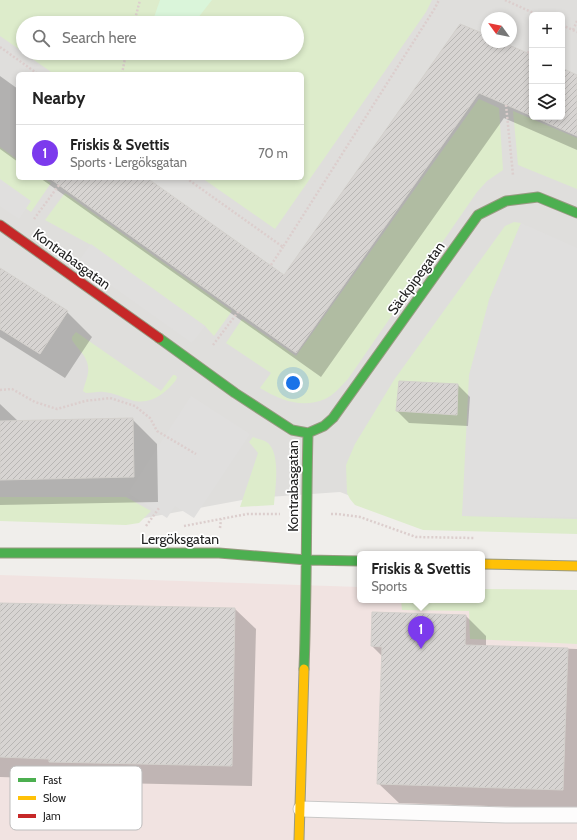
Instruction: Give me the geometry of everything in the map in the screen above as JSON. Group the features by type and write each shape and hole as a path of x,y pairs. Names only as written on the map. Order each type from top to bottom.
{"street":[{"name":"Säckpipegatan","path":"308,433 324,426 333,418 478,215 506,201 538,197 577,213"},
{"name":"Kontrabasgatan","path":"0,225 235,393 292,430 308,433 306,508 307,560 299,840"},
{"name":"Lergöksgatan","path":"0,554 219,553 307,560 357,562"},
{"path":"485,564 577,566"}],"lane":[{"path":"301,809 506,815 577,815"}],"path":[{"path":"136,16 140,0"},
{"path":"271,265 284,248 439,0"},
{"path":"505,0 531,12"},
{"path":"573,30 577,21"},
{"path":"565,26 577,32"},
{"path":"0,47 16,58"},
{"path":"528,53 530,48"},
{"path":"18,60 35,72"},
{"path":"122,72 125,60"},
{"path":"506,105 516,200"},
{"path":"189,180 284,248"},
{"path":"19,238 59,185"},
{"path":"197,366 238,312"},
{"path":"0,390 12,390 35,402 57,409 85,400 110,398 135,406 150,418 157,431 196,454"},
{"path":"145,527 159,508"},
{"path":"338,514 360,517 416,537 478,538"}],"shaded area":[{"path":"0,0 577,0 577,530 432,527 340,492 253,498 134,520 0,515"},
{"path":"0,179 31,201 19,219 0,206"},
{"path":"521,223 577,248 577,517 462,516 469,375 489,300"},
{"path":"91,244 205,326 192,343 78,262"},
{"path":"191,396 250,434 194,518 175,506 167,518 128,493"},
{"path":"0,575 357,587 357,603 485,603 485,589 577,590 577,840 0,840"}],"green space":[{"path":"0,0 432,0 426,12 275,229 205,180 304,180 304,72 51,72 34,60 304,60 304,16 16,16 16,47 0,36"},
{"path":"160,0 212,0 199,16 154,16"},
{"path":"479,99 499,108 503,170 487,181 477,192 348,379 325,399 308,403 291,402 260,388 271,373 226,343 242,319 296,356"},
{"path":"513,111 529,118 529,120 534,120 577,138 577,189 518,165"},
{"path":"0,147 16,159 16,180 46,180 51,183 31,212 0,190"},
{"path":"65,193 232,311 214,336 205,326 91,245 45,220"},
{"path":"514,222 521,223 489,300 462,516 577,519 577,534 423,530 355,505 347,493 346,465 355,444 394,380 505,226"},
{"path":"76,332 161,391 173,375 177,377 176,380 162,394 151,400 131,400 115,394 100,392 86,393 83,391 88,368 85,358 72,340 72,337"},
{"path":"253,437 268,443 275,456 276,482 274,505 240,507 258,453 249,442"},
{"path":"0,497 126,497 151,511 139,523 126,525 0,521"},
{"path":"485,589 577,590 577,644 470,639 469,611 402,610 401,603 485,603"}],"building":[{"path":"460,24 481,33 481,48 516,48 529,54 529,115 479,93 296,353 52,180 150,180 284,275"},
{"path":"565,69 577,75 577,136 541,120 565,120"},
{"path":"0,268 68,311 40,354 0,329"},
{"path":"399,381 458,384 457,415 396,411"},
{"path":"133,418 134,477 0,480 0,421"},
{"path":"0,603 235,608 232,766 49,762 49,759 0,757"},
{"path":"372,612 466,615 465,645 568,648 563,790 377,784 382,647 371,646"}],"traffic: fast":[{"path":"308,433 324,426 333,418 478,215 506,201 538,197 577,213"},
{"path":"159,338 235,393 292,430 308,433"},
{"path":"304,669 308,433"},
{"path":"0,553 219,553 307,560 357,561"}],"traffic: slow":[{"path":"485,564 577,566"},
{"path":"299,840 304,669"}],"traffic: jam":[{"path":"0,225 159,338"}],"place":[{"name":"Friskis & Svettis","path":"421,649"}]}
